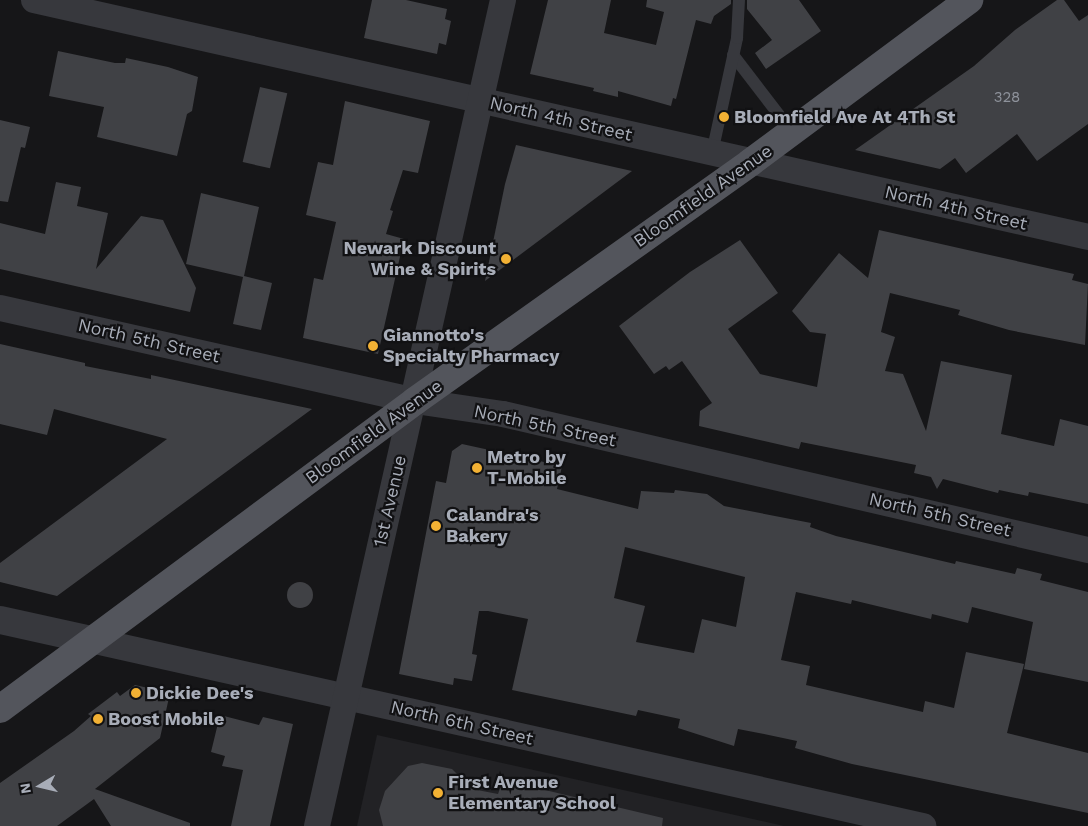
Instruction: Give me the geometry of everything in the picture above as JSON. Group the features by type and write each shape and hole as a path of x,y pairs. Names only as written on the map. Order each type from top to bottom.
{"main road":[{"name":"Bloomfield Avenue","path":"0,709 415,402 751,162 969,0"}],"street":[{"name":"North 4th Street","path":"34,0 1088,238"},
{"name":"1st Avenue","path":"317,826 391,491 415,402 503,0"},
{"name":"North 5th Street","path":"0,308 415,402 503,414 1088,550"},
{"name":"North 6th Street","path":"0,620 923,826"}],"lane":[{"path":"712,154 733,54 739,0"},
{"path":"733,54 792,132"}],"shaded area":[{"name":"First Avenue Elementary School","path":"377,735 784,826 357,826"}],"building":[{"path":"372,0 406,0 447,9 445,19 451,21 446,45 439,43 437,54 364,38"},
{"path":"548,0 611,0 604,33 656,45 664,12 646,7 647,0 731,0 731,4 714,16 711,24 696,20 676,99 673,98 671,106 618,91 618,97 593,91 594,88 530,74"},
{"path":"747,0 799,0 821,31 766,69 755,53 772,40 747,9"},
{"path":"1057,0 1064,0 1079,21 1088,15 1088,124 1037,161 1017,134 966,173 955,158 940,169 855,150 974,66 1015,30"},
{"path":"58,51 115,63 125,63 126,58 168,67 198,77 192,111 187,114 177,156 97,137 104,107 49,96"},
{"path":"260,87 287,93 270,168 243,162"},
{"path":"345,101 430,121 418,173 403,170 390,210 393,211 386,234 404,239 378,354 303,338 314,278 323,280 336,222 306,215 318,162 333,165"},
{"path":"0,120 30,127 25,148 21,147 8,202 0,201"},
{"path":"516,145 632,171 485,281 505,184"},
{"path":"56,182 81,187 77,206 108,213 96,269 141,216 163,220 196,288 190,312 0,269 0,223 45,234"},
{"path":"201,193 259,207 244,276 272,283 261,330 233,324 243,277 186,264"},
{"path":"879,230 1074,274 1072,280 1088,284 1085,345 1009,330 958,315 960,310 890,293 881,332 895,337 885,371 903,374 926,431 941,361 1012,375 1001,434 1054,446 1060,419 1088,426 1088,504 1029,492 1028,496 999,490 998,493 943,479 937,489 931,477 914,473 916,465 801,442 799,449 699,426 700,411 712,403 682,361 669,370 666,366 654,374 619,326 690,272 740,240 778,293 728,329 760,374 817,387 826,334 810,332 792,311 839,253 868,278"},
{"path":"0,344 85,363 85,366 151,379 151,375 312,409 57,596 0,582 0,563 167,439 54,409 47,435 0,424"},
{"path":"462,444 562,466 557,489 638,509 641,491 674,493 675,490 707,494 724,506 811,523 810,527 836,536 955,564 956,561 1015,574 1017,568 1042,574 1040,580 1088,592 1088,682 1024,669 1033,622 972,607 968,623 932,614 931,619 852,600 851,604 796,592 781,660 810,666 806,685 923,712 925,701 954,708 966,652 1024,664 1007,733 1088,753 1088,813 852,764 795,748 797,741 738,729 734,746 678,728 680,719 638,710 636,716 512,690 528,619 479,611 472,654 477,655 472,681 454,678 453,685 399,674 436,481 446,483 452,451","holes":["625,547 745,577 736,627 702,619 694,653 636,642 645,606 614,598"]},
{"path":"300,582 309,586 313,595 309,604 300,608 291,604 287,595 291,586"},
{"path":"135,685 170,693 160,738 95,789 190,823 190,826 111,826 94,799 57,826 0,826 0,783 74,731 91,716 88,714 117,692 120,696"},
{"path":"220,715 259,725 263,717 293,724 270,826 231,826 243,770 222,766 225,756 211,752"},
{"name":"First Avenue Elementary School","path":"422,763 452,769 472,789 498,794 503,780 663,818 662,826 383,826 379,810 385,791 408,766"}],"place":[{"name":"Bloomfield Ave At 4Th St","path":"724,117"},
{"name":"Newark Discount Wine & Spirits","path":"506,259"},
{"name":"Giannotto's Specialty Pharmacy","path":"373,346"},
{"name":"Metro by T-Mobile","path":"477,468"},
{"name":"Calandra's Bakery","path":"436,526"},
{"name":"Dickie Dee's","path":"136,693"},
{"name":"Boost Mobile","path":"98,719"},
{"name":"First Avenue Elementary School","path":"438,793"}]}
